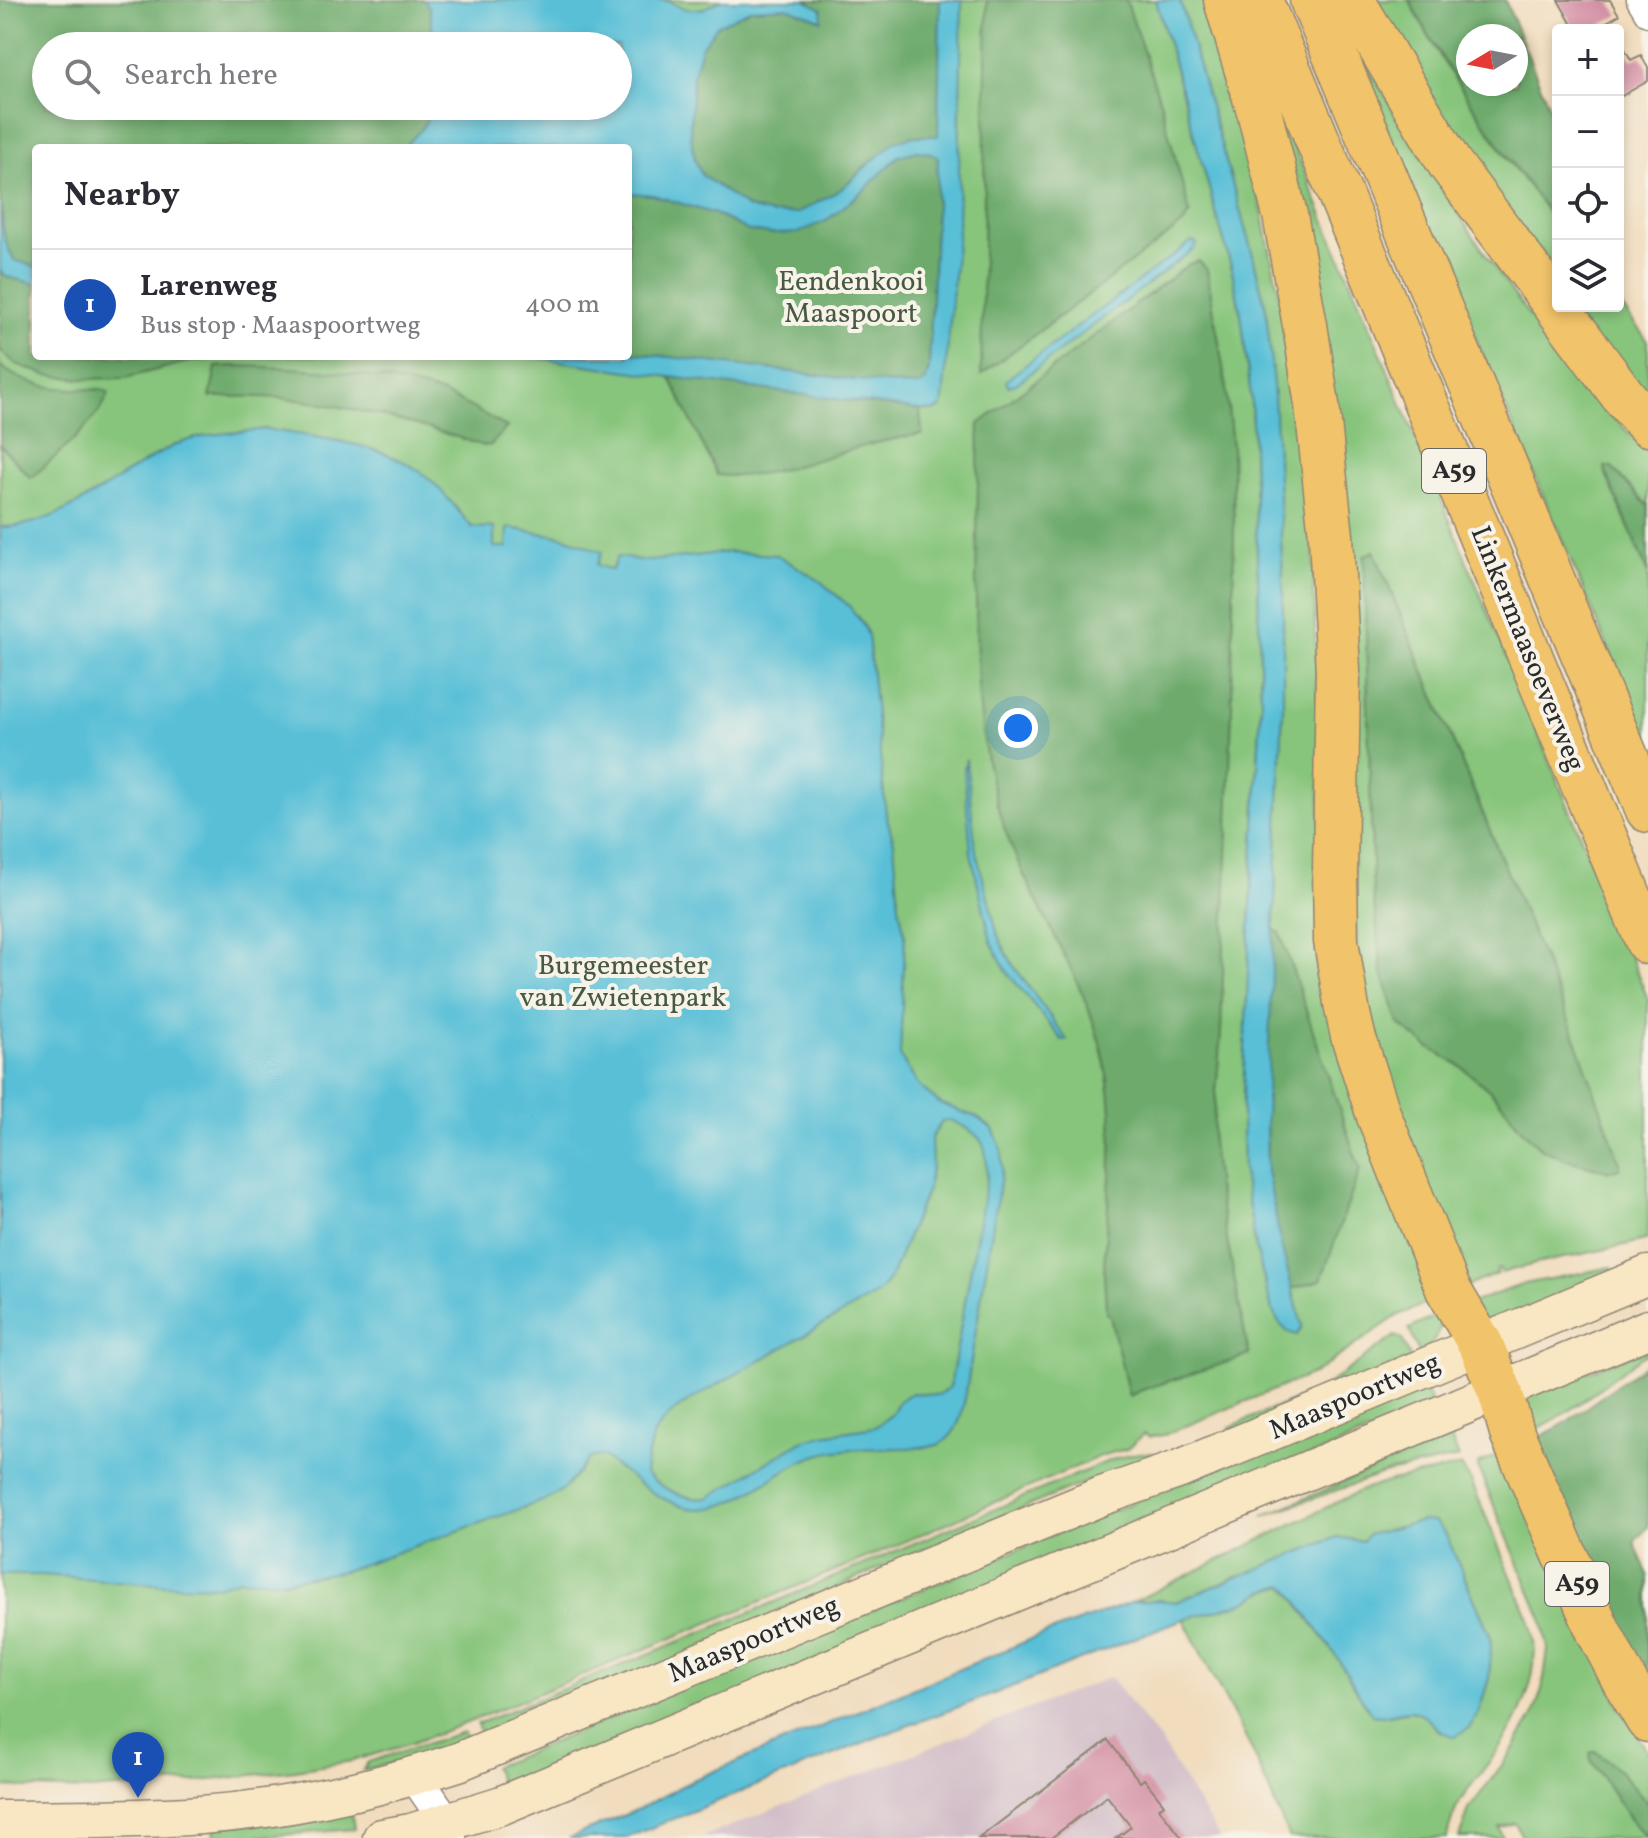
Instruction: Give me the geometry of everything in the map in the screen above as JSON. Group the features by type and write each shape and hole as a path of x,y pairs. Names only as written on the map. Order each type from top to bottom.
{"highway":[{"path":"1226,0 1259,111 1285,215 1305,325 1326,480 1338,671 1336,941 1347,1009 1369,1089 1414,1207 1448,1289 1481,1345 1500,1391"},
{"name":"Linkermaasoeverweg","path":"1260,0 1648,942"},
{"name":"Linkermaasoeverweg","path":"1312,0 1648,810"},
{"path":"1352,0 1450,164 1624,397 1648,424"},
{"name":"A59","path":"1500,1391 1513,1436 1598,1630 1648,1720"}],"main road":[{"name":"Maaspoortweg","path":"0,1820 157,1817 253,1810 357,1791 415,1776 481,1753 1102,1496 1180,1469 1648,1275"},
{"name":"Maaspoortweg","path":"401,1836 449,1831 502,1805 1648,1329"}],"street":[{"path":"1640,0 1648,13"},
{"path":"415,1776 449,1831"},
{"path":"401,1836 415,1776"}],"shaded area":[{"path":"1110,1677 1160,1741 1220,1838 700,1838"}],"green space":[{"name":"Burgemeester van Zwietenpark","path":"0,0 1156,0 1231,266 1241,314 1251,397 1261,704 1250,925 1243,1173 1256,1248 1272,1310 1302,1325 1292,1289 1321,1280 1294,976 1280,933 1272,929 1283,707 1283,580 1266,309 1180,0 1206,0 1254,171 1310,447 1324,945 1438,1298 1397,1316 1315,1373 1164,1435 1149,1437 1144,1434 1127,1449 1103,1455 892,1547 409,1744 352,1761 295,1770 90,1790 0,1787"},
{"path":"0,0 424,0 429,7 433,32 32,32 32,120 427,120 407,144 32,144 32,266 14,260 5,243 0,200"},
{"name":"Eendenkooi Maaspoort","path":"805,0 940,0 938,136 914,136 875,158 840,190 799,213 772,214 748,208 702,175 695,160 690,130 693,76 701,47 718,25 751,9 786,7 822,19 822,9"},
{"path":"987,0 1126,0 1161,104 1190,213 1184,223 981,375"},
{"path":"1367,0 1409,0 1456,81 1456,96 1466,96 1513,167 1552,217 1552,286"},
{"path":"1409,0 1505,0 1515,24 1456,24 1456,80"},
{"path":"1351,38 1494,267 1593,395 1648,452 1648,506 1611,467 1605,467 1648,573 1648,741 1416,198"},
{"path":"1253,50 1648,999 1648,1239 1501,1273 1500,1269 1496,1270 1497,1274 1465,1287 1359,999 1346,668","holes":["1374,551 1571,1026 1620,1163 1619,1168 1608,1171 1565,1159 1540,1148 1489,1090 1462,1067 1428,1047 1382,973 1373,894 1364,556"]},
{"path":"1528,56 1552,114 1552,217 1517,171 1467,96 1528,96"},
{"name":"Eendenkooi Maaspoort","path":"917,151 931,153 938,158 926,381 907,386 632,352 632,193 653,195 715,214 749,231 826,221 899,156"},
{"path":"1199,261 1207,270 1225,379 1232,446 1234,526 1232,709 1221,1032 1212,1142 1217,1187 1249,1355 1129,1396 1110,1316 1106,1313 1104,1271 1112,1139 1104,1060 1084,998 1013,851 987,763 978,676 976,617 979,424 1189,264"},
{"path":"0,271 8,277 32,283 32,360 200,360 125,378 82,379 46,375 16,364 0,350"},
{"path":"1624,310 1648,341 1648,410 1571,312"},
{"path":"0,365 35,383 61,388 101,389 109,393 86,427 31,478 0,445"},
{"path":"216,367 331,371 404,383 448,396 507,427 491,445 484,446 408,423 332,405 270,397 210,397"},
{"path":"670,377 920,410 922,434 765,473 717,475"},
{"path":"1605,467 1611,467 1648,506 1648,573 1606,473"},
{"path":"1374,551 1571,1026 1620,1163 1619,1168 1608,1171 1565,1159 1540,1148 1489,1090 1462,1067 1428,1047 1399,1024 1382,973 1373,894 1364,556"},
{"path":"1272,929 1280,933 1360,1170 1321,1280 1292,1289 1267,1171"},
{"path":"1612,1267 1614,1277 1488,1329 1471,1303 1524,1284"},
{"path":"1440,1314 1436,1337 1420,1355 1409,1329"},
{"path":"1395,1336 1402,1339 1411,1359 1228,1436 1230,1427 1323,1388"},
{"path":"1648,1348 1648,1353 1561,1416 1527,1433 1519,1398"},
{"path":"1648,1363 1648,1527 1634,1542 1648,1575 1648,1695 1530,1442 1562,1425"},
{"path":"1421,1383 1433,1406 503,1791 493,1767"},
{"path":"1450,1437 1459,1457 1383,1474 1263,1516"},
{"path":"1182,1450 1168,1462 1137,1461 905,1557 484,1744 477,1724 1111,1460 1138,1453 1165,1454"},
{"path":"1507,1451 1621,1710 1648,1752 1648,1804 1616,1767 1591,1760 1631,1821 1646,1838 1523,1838 1515,1823 1499,1828 1503,1838 1459,1838 1469,1809 1508,1757 1533,1716 1543,1686 1548,1649 1542,1619 1478,1468 1478,1464"},
{"path":"1461,1466 1471,1481 1533,1632 1533,1669 1523,1704 1506,1738 1460,1802 1447,1838 1289,1838 1253,1752 1183,1619 1243,1603 1264,1591 1285,1585 1336,1656 1367,1708 1389,1715 1410,1711 1424,1715 1441,1733 1478,1714 1487,1685 1491,1656 1490,1635 1446,1535 1362,1541 1337,1537 1175,1602 1133,1602 1360,1491"},
{"path":"463,1732 469,1746 363,1770 368,1762"},
{"path":"1595,1751 1616,1767 1648,1804 1648,1838 1631,1821 1591,1760 1590,1753"},
{"path":"350,1800 354,1829 214,1838 215,1822"}],"water":[{"path":"424,0 664,0 687,9 702,9 722,0 805,0 822,9 822,20 786,7 751,9 718,25 701,47 693,76 690,130 695,160 702,175 748,208 772,214 798,213 840,190 895,141 914,136 938,136 940,0 962,0 958,230 941,408 920,410 552,360 632,360 632,352 907,386 920,385 926,381 929,368 938,158 931,153 917,151 899,156 826,221 798,233 772,234 749,231 715,214 653,195 632,193 632,144 407,144 426,120 632,120 632,32 433,32 429,7"},
{"path":"1156,0 1180,0 1266,309 1274,395 1283,580 1283,707 1266,1117 1267,1171 1282,1249 1302,1326 1297,1335 1288,1332 1279,1323 1272,1310 1256,1248 1243,1173 1242,1118 1261,704 1251,397 1241,314 1231,266"},
{"path":"0,200 7,246 14,260 32,266 32,283 8,277 0,271"},
{"path":"1191,242 1197,244 1194,249 1016,384 1008,386 1006,381 1011,376"},
{"path":"265,429 349,443 409,465 426,476 472,527 494,528 494,547 507,547 508,528 565,537 602,552 597,565 612,570 617,557 649,561 730,552 777,555 820,581 849,606 863,624 868,635 886,814 894,843 899,906 905,936 900,1056 918,1085 941,1104 976,1117 993,1129 1002,1150 1002,1169 965,1398 958,1424 946,1440 927,1447 828,1452 803,1461 729,1503 697,1509 659,1497 602,1456 590,1458 565,1488 548,1499 344,1571 285,1581 239,1579 217,1586 167,1585 42,1575 0,1575 0,527 46,519 68,509 173,446 206,436","holes":["951,1120 976,1136 984,1147 987,1177 950,1387 938,1395 912,1393 899,1401 891,1415 875,1427 802,1441 708,1498 682,1495 651,1479 645,1473 650,1447 656,1430 669,1416 689,1401 880,1292 892,1275 928,1187 932,1164 931,1138 942,1122"]},
{"path":"966,759 976,852 999,939 1013,965 1067,1040 1062,1040 1007,972 991,942 971,853 964,770"},
{"path":"1422,1521 1435,1522 1446,1535 1490,1635 1489,1678 1478,1714 1469,1728 1456,1736 1442,1732 1424,1716 1411,1711 1372,1715 1336,1656 1284,1585 1264,1591 1243,1603 1183,1619 626,1838 569,1838 639,1809 693,1780 1039,1636 1133,1602 1176,1602 1337,1537 1362,1541 1368,1535"}],"building":[{"path":"1558,0 1610,0 1619,15 1603,24 1572,24"},
{"path":"1624,48 1631,60 1641,55 1648,68 1648,81 1624,95"},
{"path":"1108,1740 1140,1782 1144,1779 1164,1804 1159,1808 1182,1838 1116,1838 1131,1827 1107,1796 1051,1838 979,1838"}],"place":[{"name":"Larenweg","path":"138,1798"}]}
